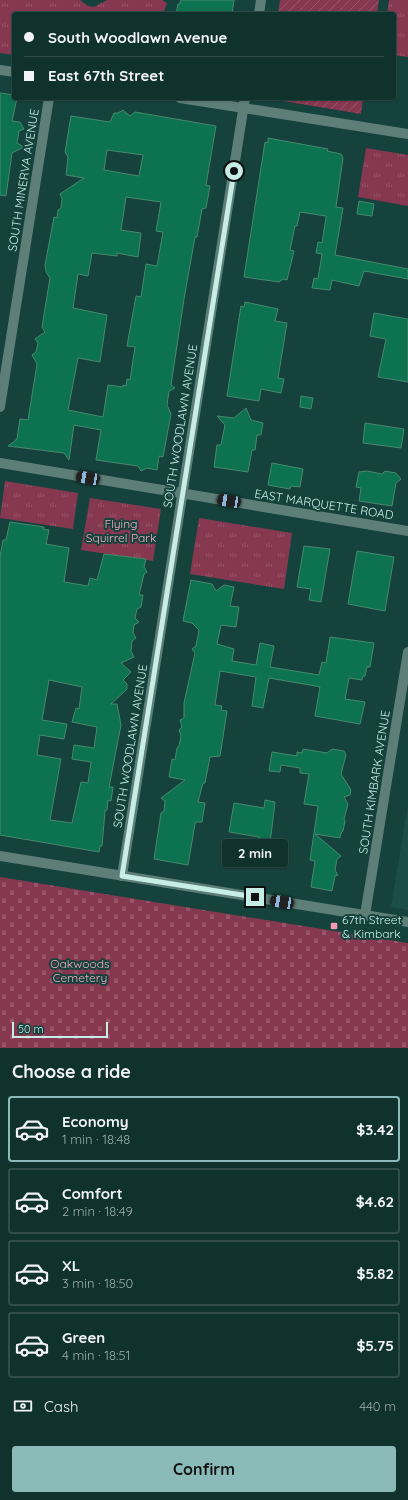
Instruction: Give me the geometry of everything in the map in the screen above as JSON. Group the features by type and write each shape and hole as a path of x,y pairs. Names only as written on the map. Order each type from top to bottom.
{"street":[{"path":"259,12 261,0"},
{"path":"0,70 12,72"},
{"name":"SOUTH MINERVA AVENUE","path":"0,407 49,100"},
{"path":"206,100 245,103 408,134"},
{"name":"SOUTH WOODLAWN AVENUE","path":"122,876 245,103"},
{"name":"EAST MARQUETTE ROAD","path":"0,463 408,531"},
{"name":"SOUTH KIMBARK AVENUE","path":"366,915 408,652"},
{"path":"0,856 408,922"}],"shaded area":[{"path":"408,804 408,910 391,907"}],"green space":[{"path":"0,0 80,0 88,6 94,7 107,0 162,0 167,3 164,12 12,12 12,55 0,53"},
{"path":"280,0 379,0 377,12 278,12"},
{"path":"389,0 408,0 408,57 396,55 396,12 387,12"},
{"path":"277,100 363,100 361,114"},
{"path":"366,148 408,155 408,206 358,197"},
{"path":"5,481 78,493 73,529 0,518"},
{"name":"Flying Squirrel Park","path":"90,498 161,509 153,561 81,550"},
{"path":"199,518 292,533 284,589 190,574"},
{"name":"Oakwoods Cemetery","path":"0,877 408,943 408,1048 0,1048"}],"building":[{"path":"181,0 234,0 232,12 176,12 178,4 180,4"},
{"path":"0,93 12,95 12,100 17,100 12,121 20,122 24,129 19,131 17,143 24,147 12,153 6,196 0,195"},
{"path":"123,110 130,116 135,112 216,126 206,185 210,186 206,208 202,209 197,237 195,237 184,299 171,385 175,388 169,391 167,405 171,414 163,457 159,456 157,470 147,468 141,471 138,466 96,460 101,430 74,425 69,460 64,453 8,446 17,439 20,419 28,420 37,364 32,355 36,352 38,343 35,339 45,332 42,327 50,278 46,272 45,265 54,217 57,218 58,210 61,208 62,198 60,194 84,178 66,175 68,157 65,152 71,116 110,122 114,113 118,113","holes":["107,150 143,155 139,176 104,170","126,197 161,202 156,231 163,232 157,266 146,264 141,297 136,296 127,346 135,347 130,380 127,379 126,386 123,385 123,387 108,385 103,417 68,410 78,358 100,362 107,315 73,308 78,274 88,276 92,253 117,256 117,253 138,257 141,233 121,230"]},
{"path":"268,138 328,149 327,151 341,154 343,158 336,207 343,208 335,255 408,269 408,279 364,271 359,286 332,280 330,290 312,288 314,278 318,279 322,254 316,253 318,242 322,243 326,216 300,212 297,226 295,226 290,250 294,251 287,280 283,279 279,282 244,277 265,142 268,143"},
{"path":"359,201 374,204 372,216 357,214"},
{"path":"245,302 278,309 275,321 287,323 278,378 284,379 281,393 261,389 259,401 227,396 241,306 244,307"},
{"path":"374,313 408,319 408,382 378,377 386,339 370,336"},
{"path":"301,396 313,398 311,409 300,407"},
{"path":"246,408 251,420 263,423 261,435 257,435 255,450 252,450 248,472 214,467 217,445 221,445 225,425 217,416 234,418"},
{"path":"365,423 404,429 401,448 363,443"},
{"path":"272,463 303,469 300,487 291,486 290,489 268,485"},
{"path":"367,471 382,474 385,471 396,473 401,479 396,483 392,506 359,501 361,488 356,487 359,472"},
{"path":"10,522 44,527 43,529 49,530 46,544 69,548 64,582 88,586 90,578 97,580 104,554 146,559 144,567 147,572 144,574 139,595 143,595 141,607 137,609 135,618 139,622 134,625 133,633 136,638 132,641 131,651 134,657 121,663 131,672 123,680 127,684 127,689 111,704 117,704 121,725 109,787 113,787 111,801 108,800 107,810 105,811 102,846 100,846 99,852 0,835 0,557 3,540 6,540","holes":["49,680 82,687 79,709 76,708 72,722 97,727 94,748 74,745 72,759 91,762 88,783 81,782 72,823 50,820 61,759 37,755 40,735 64,739 67,724 42,720"]},
{"path":"304,546 330,549 321,602 309,600 311,589 297,587"},
{"path":"357,551 394,557 385,611 348,604"},
{"path":"191,580 212,584 216,591 224,585 234,587 230,606 239,607 236,627 221,625 217,644 234,649 232,661 256,665 260,643 274,646 270,667 319,675 322,662 326,663 330,637 374,643 370,667 367,667 365,676 363,676 362,680 349,678 345,699 365,702 360,724 315,716 320,687 269,678 263,708 252,706 256,677 220,671 215,705 222,706 221,710 227,711 221,750 220,756 210,757 205,783 203,783 198,802 205,803 202,822 196,822 195,824 188,865 154,859 161,813 164,811 165,801 161,798 185,780 169,777 172,759 175,760 177,748 179,746 181,736 179,730 182,727 180,720 184,718 184,703 195,653 192,649 196,646 199,630 192,623 183,621"},
{"path":"303,749 327,753 332,749 344,751 346,755 341,774 351,790 350,795 344,797 348,804 344,819 343,831 340,838 315,834 341,856 337,859 335,870 338,875 335,876 332,891 311,887 315,861 310,860 318,806 304,804 309,774 300,773 300,768 281,765 280,772 269,771 272,752 297,756 297,752 302,753"},
{"path":"265,800 275,802 269,852 257,850 259,837 229,832 234,803 264,808"}],"place":[{"name":"67th Street & Kimbark","path":"334,926"}],"route":[{"path":"234,171 122,876 255,897"}]}
